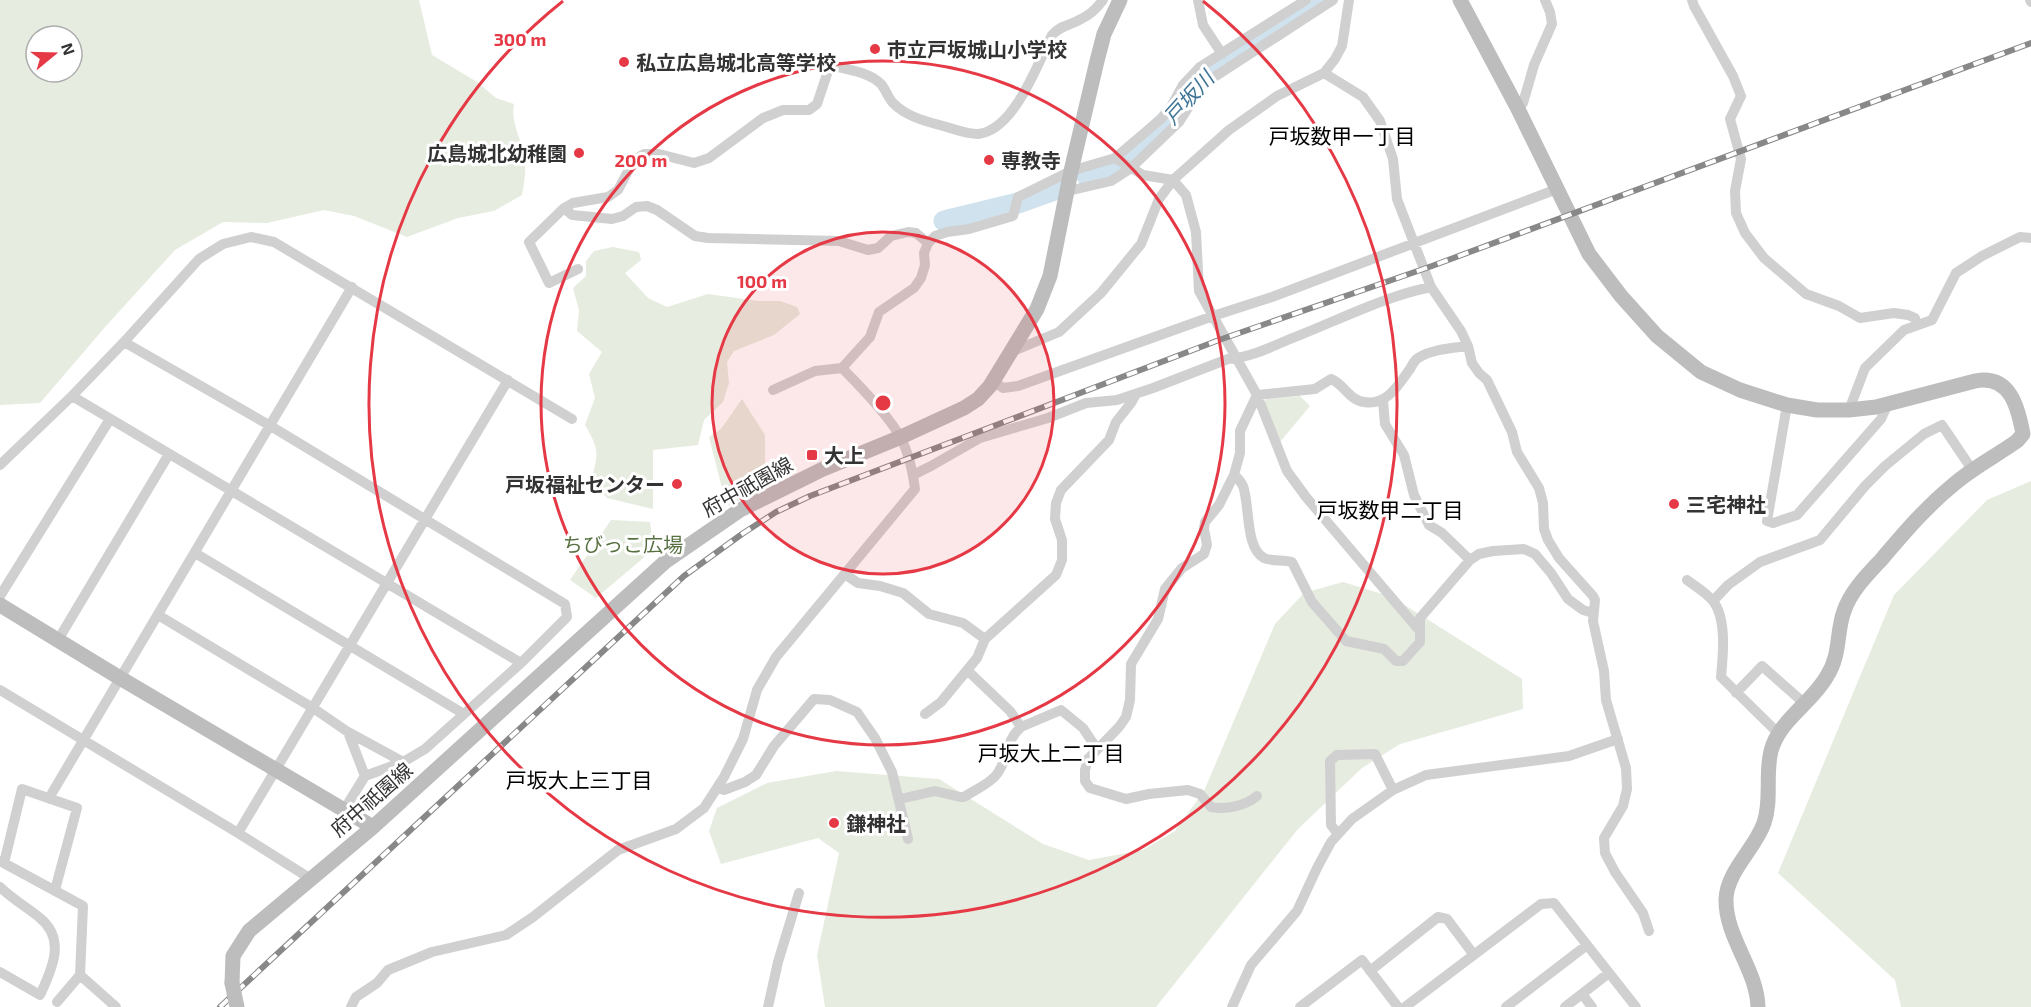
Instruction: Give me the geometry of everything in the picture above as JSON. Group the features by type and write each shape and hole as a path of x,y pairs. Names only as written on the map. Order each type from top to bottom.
{"street":[{"path":"578,269 549,284 529,242 564,208 573,203 608,197 618,190 634,160 644,154 658,154 694,163 709,158 763,118 783,111 809,110 817,104 830,65 865,74 881,84 893,103 914,117 967,133 980,134 993,129 1010,114 1023,95 1052,35 1059,27 1081,20 1095,10 1103,0"},
{"name":"府中祇園線","path":"237,1007 232,983 233,957 249,931 373,826 666,561 740,510 823,469 964,408 978,399 993,381 1037,309 1050,276 1071,171 1099,52 1104,34 1120,0"},
{"path":"1198,0 1203,24 1222,54"},
{"path":"773,390 815,371 842,368 870,337 879,312 914,288 921,278 925,265 924,253 928,243 935,236 1013,216 1018,197 1071,171 1115,158 1162,118 1191,76 1306,0"},
{"path":"1068,191 1111,181 1131,168 1179,122 1198,92 1208,81 1333,0"},
{"path":"1011,352 1059,332 1101,293 1141,244 1159,199 1173,180 1229,130 1276,96 1324,73 1342,46 1349,0"},
{"path":"1460,0 1518,109 1589,254 1621,296 1657,336 1701,372 1740,390 1787,405 1817,410 1849,410 1888,404 1975,381 1992,380 2013,397 2027,432 1955,483 1926,509 1856,589 1844,612 1833,665 1826,679 1787,722 1771,750 1768,812 1760,836 1733,876 1726,897 1727,913 1751,972 1758,995 1758,1007"},
{"path":"1518,109 1523,103 1534,65 1552,24 1545,0"},
{"path":"1692,0 1733,76 1741,96 1730,119 1742,159 1735,191 1736,213 1745,233 1764,258 1806,294 1839,306 1860,318 1894,313 1915,318 1917,325"},
{"path":"1324,73 1363,97 1380,121 1393,159 1397,199 1431,287 1461,331 1472,363 1487,380 1512,432 1517,452 1539,488 1543,503 1544,529 1548,540 1559,558 1595,600 1593,613 1604,671 1606,700 1626,768 1627,789 1623,806 1604,838 1605,853 1615,873 1643,913 1649,931"},
{"path":"1115,158 1143,175 1173,180 1186,195 1196,231 1199,291 1257,395 1287,471 1306,497 1419,630"},
{"path":"993,381 1003,388 1018,386 1272,297 1557,189"},
{"path":"564,208 572,214 612,219 623,216 636,207 647,206 657,210 695,236 708,238 839,241 868,250 878,248 891,236 908,232 916,233 928,243"},
{"path":"1849,410 1865,368 1904,330 1932,321 1956,273 1982,256 2026,238 2031,227"},
{"path":"0,465 72,396 199,259 223,244 251,237 274,242 572,419"},
{"path":"50,799 352,287"},
{"path":"913,475 980,438 1048,418 1086,402 1117,400 1228,359 1278,344 1401,293 1431,287"},
{"path":"124,342 269,425 565,604 567,617 520,663 425,748 404,762 366,776 344,810"},
{"path":"1257,395 1315,389 1331,379 1339,382 1350,396 1364,402 1383,401 1395,390 1417,358 1433,352 1468,346"},
{"path":"351,1007 356,997 377,983 388,970 432,952 506,935 533,917 618,850 676,829 704,808 743,739 756,690 776,657 915,489 901,437 868,395 842,368"},
{"path":"238,832 508,380"},
{"path":"925,714 941,702 977,658 985,639 1056,575 1062,560 1062,540 1055,519 1056,503 1061,490 1109,440 1116,422 1136,393"},
{"path":"1257,395 1240,431 1240,453 1234,475 1219,505 1205,522 1207,545 1204,554 1174,575 1165,589 1158,619 1131,664 1130,700 1126,717 1089,759 1085,770 1085,781 1090,788 1126,799 1188,790 1200,794 1211,807 1217,808 1247,804 1257,796"},
{"path":"72,396 520,663"},
{"path":"1383,401 1385,424 1404,455 1414,495 1430,525 1442,533 1470,560"},
{"path":"1787,405 1767,521 1773,523 1797,515 1881,419 1888,404"},
{"path":"0,596 110,419"},
{"path":"1713,601 1728,585 1760,562 1820,540 1865,486 1885,466 1924,434 1942,425 1973,471"},
{"path":"58,640 169,454"},
{"path":"1234,475 1242,484 1252,541 1256,551 1266,559 1292,562 1312,602 1346,642 1384,649 1396,661 1402,661 1418,647 1420,618 1470,560 1479,554 1493,551 1524,549 1535,554 1568,599 1583,610 1593,613"},
{"path":"195,553 464,714"},
{"path":"846,575 858,583 880,586 903,593 929,614 963,623 985,639"},
{"path":"1687,580 1713,601 1720,616 1723,652 1721,677 1779,734"},
{"path":"0,605 373,826"},
{"path":"158,615 313,708 348,732 404,762"},
{"path":"1736,693 1762,666 1804,703"},
{"path":"967,670 1010,711 1021,727"},
{"path":"0,690 238,832 311,879"},
{"path":"717,788 724,790 756,775 774,746 814,699 830,700 857,712 875,738 892,772 908,839"},
{"path":"900,799 935,791 964,797 995,777 1006,758 1009,740 1021,727 1061,710 1083,728 1097,749"},
{"path":"348,732 366,776"},
{"path":"1232,1007 1251,965 1297,911 1331,842 1352,819 1393,790 1426,774 1569,756 1618,739"},
{"path":"1338,834 1331,825 1330,761 1338,755 1375,754 1393,790"},
{"path":"55,890 77,808 22,789 2,862 83,906 80,975 57,1002"},
{"path":"0,887 12,899 42,920 52,936 55,951 53,968 39,995 0,972"},
{"path":"768,1007 778,962 799,893"},
{"path":"1405,1007 1541,904 1554,903 1636,1007"},
{"path":"1370,971 1438,917 1447,919 1474,955"},
{"path":"1506,1007 1587,945"},
{"path":"1300,1007 1362,960 1398,1007"},
{"path":"1565,1007 1609,973"},
{"path":"80,975 116,1007"},
{"path":"1582,994 1592,1007"}],"green space":[{"path":"0,0 419,0 432,55 477,82 496,98 514,104 515,126 525,161 522,195 494,211 458,218 407,237 354,216 324,210 267,223 223,222 175,250 40,403 0,405"},
{"path":"613,247 639,252 641,260 625,273 648,298 667,307 708,294 758,301 780,301 797,307 800,314 774,335 734,351 727,362 729,383 723,402 704,420 698,445 653,450 653,509 607,498 591,480 596,451 585,425 595,398 589,374 602,352 577,331 579,310 573,288 586,276 586,261 594,251"},
{"path":"1300,396 1310,406 1280,442 1264,402 1267,399"},
{"path":"742,399 765,435 765,485 729,506 723,492 709,437 721,429"},
{"path":"2031,481 2031,1007 1901,1007 1895,980 1778,873 1894,595 1987,500"},
{"name":"ちびっこ広場","path":"611,520 650,522 654,549 596,598 570,580"},
{"path":"1343,582 1392,597 1522,679 1523,709 1400,744 1362,768 1298,829 1156,1007 825,1007 817,955 839,853 818,838 721,864 709,831 717,808 767,783 836,771 939,779 1043,844 1089,860 1143,850 1175,831 1204,791 1275,624 1304,593"}],"waterway":[{"name":"戸坂川","path":"1087,176 1123,161 1172,115 1202,74 1274,32 1322,0"},
{"name":"戸坂川","path":"944,221 1018,203 1057,189"}],"railway":[{"path":"220,1007 684,576 776,512 810,496 1219,340 1432,266 2031,43"}],"place":[{"name":"市立戸坂城山小学校","path":"875,49"},
{"name":"私立広島城北高等学校","path":"624,62"},
{"name":"広島城北幼稚園","path":"579,153"},
{"name":"専教寺","path":"989,160"},
{"name":"大上","path":"812,455"},
{"name":"戸坂福祉センター","path":"677,484"},
{"name":"三宅神社","path":"1674,504"},
{"name":"鎌神社","path":"834,823"}],"district":[{"name":"戸坂数甲一丁目","path":"1342,135"},
{"name":"戸坂数甲二丁目","path":"1390,509"},
{"name":"戸坂大上二丁目","path":"1051,752"},
{"name":"戸坂大上三丁目","path":"579,779"}]}
